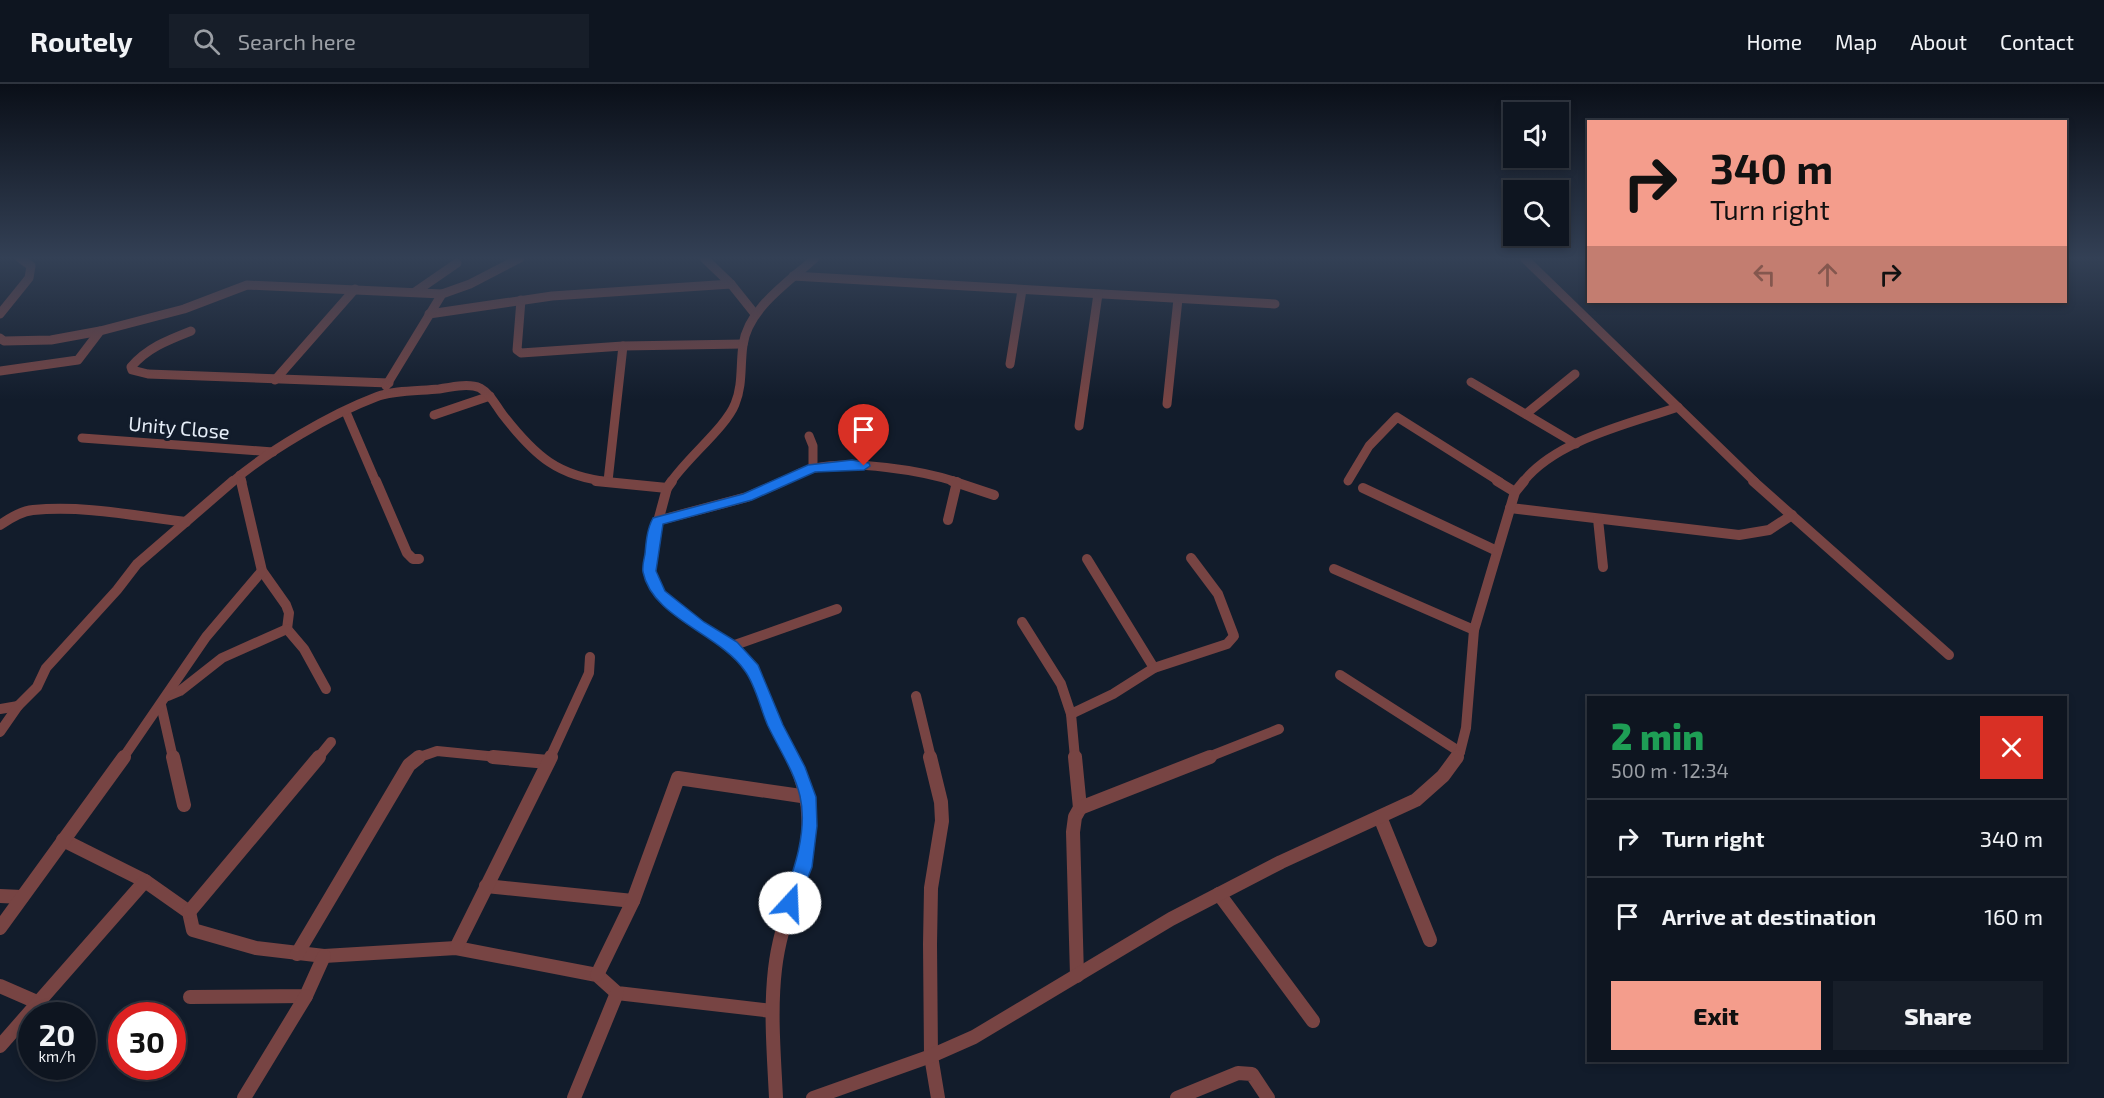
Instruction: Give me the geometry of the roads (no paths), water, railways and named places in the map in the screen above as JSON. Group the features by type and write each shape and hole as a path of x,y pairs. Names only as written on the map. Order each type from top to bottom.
{"street":[{"path":"0,338 4,340 51,340 100,331 194,305"},
{"path":"275,380 341,305"},
{"path":"378,396 389,383 435,305"},
{"path":"429,314 486,305"},
{"path":"521,305 517,350 521,353 623,346 743,344"},
{"path":"749,305 756,314"},
{"path":"764,305 756,314 743,344 743,369 735,405 723,422 681,467 667,488 657,521 650,571 660,594 690,619 732,646 752,669 776,726 797,767 808,797 809,826 803,867 784,921 775,968 772,1011 776,1098"},
{"path":"1010,364 1020,305"},
{"path":"1079,426 1096,305"},
{"path":"1167,404 1177,305"},
{"path":"1573,305 1729,459 1949,655"},
{"path":"0,371 60,366 78,360 100,331"},
{"path":"191,331 149,348 131,367 132,370 148,374 389,383"},
{"path":"608,481 623,346"},
{"path":"1526,414 1575,374"},
{"path":"1471,382 1576,444"},
{"path":"0,732 18,706 37,687 46,668 117,590 136,564 240,475 273,452 316,425 378,396 461,386 477,387 490,396 542,458 561,471 574,477 667,488"},
{"path":"434,415 490,396"},
{"path":"813,1098 931,1056 974,1037 1171,919 1281,862 1416,800 1443,776 1460,752 1466,728 1474,630 1515,492 1523,479 1554,454 1678,407"},
{"path":"346,412 407,553 413,559 419,559"},
{"path":"1348,481 1370,444 1397,417 1515,492"},
{"path":"808,436 813,446 813,468"},
{"name":"Unity Close","path":"82,438 273,452"},
{"path":"657,521 747,497 813,468 860,465 941,477 994,495"},
{"path":"240,475 262,572 286,605 289,613 287,629"},
{"path":"948,520 957,482"},
{"path":"1363,488 1497,551"},
{"path":"1510,508 1739,535 1769,530 1792,515"},
{"path":"0,525 12,516 32,510 100,510 186,522"},
{"path":"1598,519 1602,567"},
{"path":"1087,558 1154,668"},
{"path":"1071,714 1113,694 1154,668 1227,644 1234,636 1229,616 1215,586 1191,558"},
{"path":"1334,569 1474,630"},
{"path":"0,928 164,701 206,637 262,572"},
{"path":"732,646 837,609"},
{"path":"1022,622 1061,684 1071,714 1080,808"},
{"path":"287,629 296,636 299,645 306,652 326,689"},
{"path":"164,701 180,691 209,666 229,654 287,629"},
{"path":"456,948 589,674 590,657"},
{"path":"1340,675 1460,752"},
{"path":"916,696 941,802 942,821 931,888 931,1056 938,1098"},
{"path":"164,701 184,805"},
{"path":"0,709 18,706"},
{"path":"1077,976 1073,832 1074,817 1080,808 1279,729"},
{"path":"189,912 331,742"},
{"path":"297,954 409,765 421,755 437,751 548,762"},
{"path":"597,975 633,901 678,778 808,797"},
{"path":"1380,817 1430,940"},
{"path":"63,840 145,881 189,912 193,930 256,948 324,956 456,948 597,975 617,993 772,1011"},
{"path":"40,1002 145,881"},
{"path":"486,886 633,901"},
{"path":"1219,894 1313,1022"},
{"path":"0,896 22,897"},
{"path":"244,1098 306,996 324,956"},
{"path":"0,986 37,1002"},
{"path":"574,1098 617,993"},
{"path":"190,997 306,996"},
{"path":"0,1046 18,1026"},
{"path":"1176,1098 1238,1073 1252,1074 1268,1098"}]}
